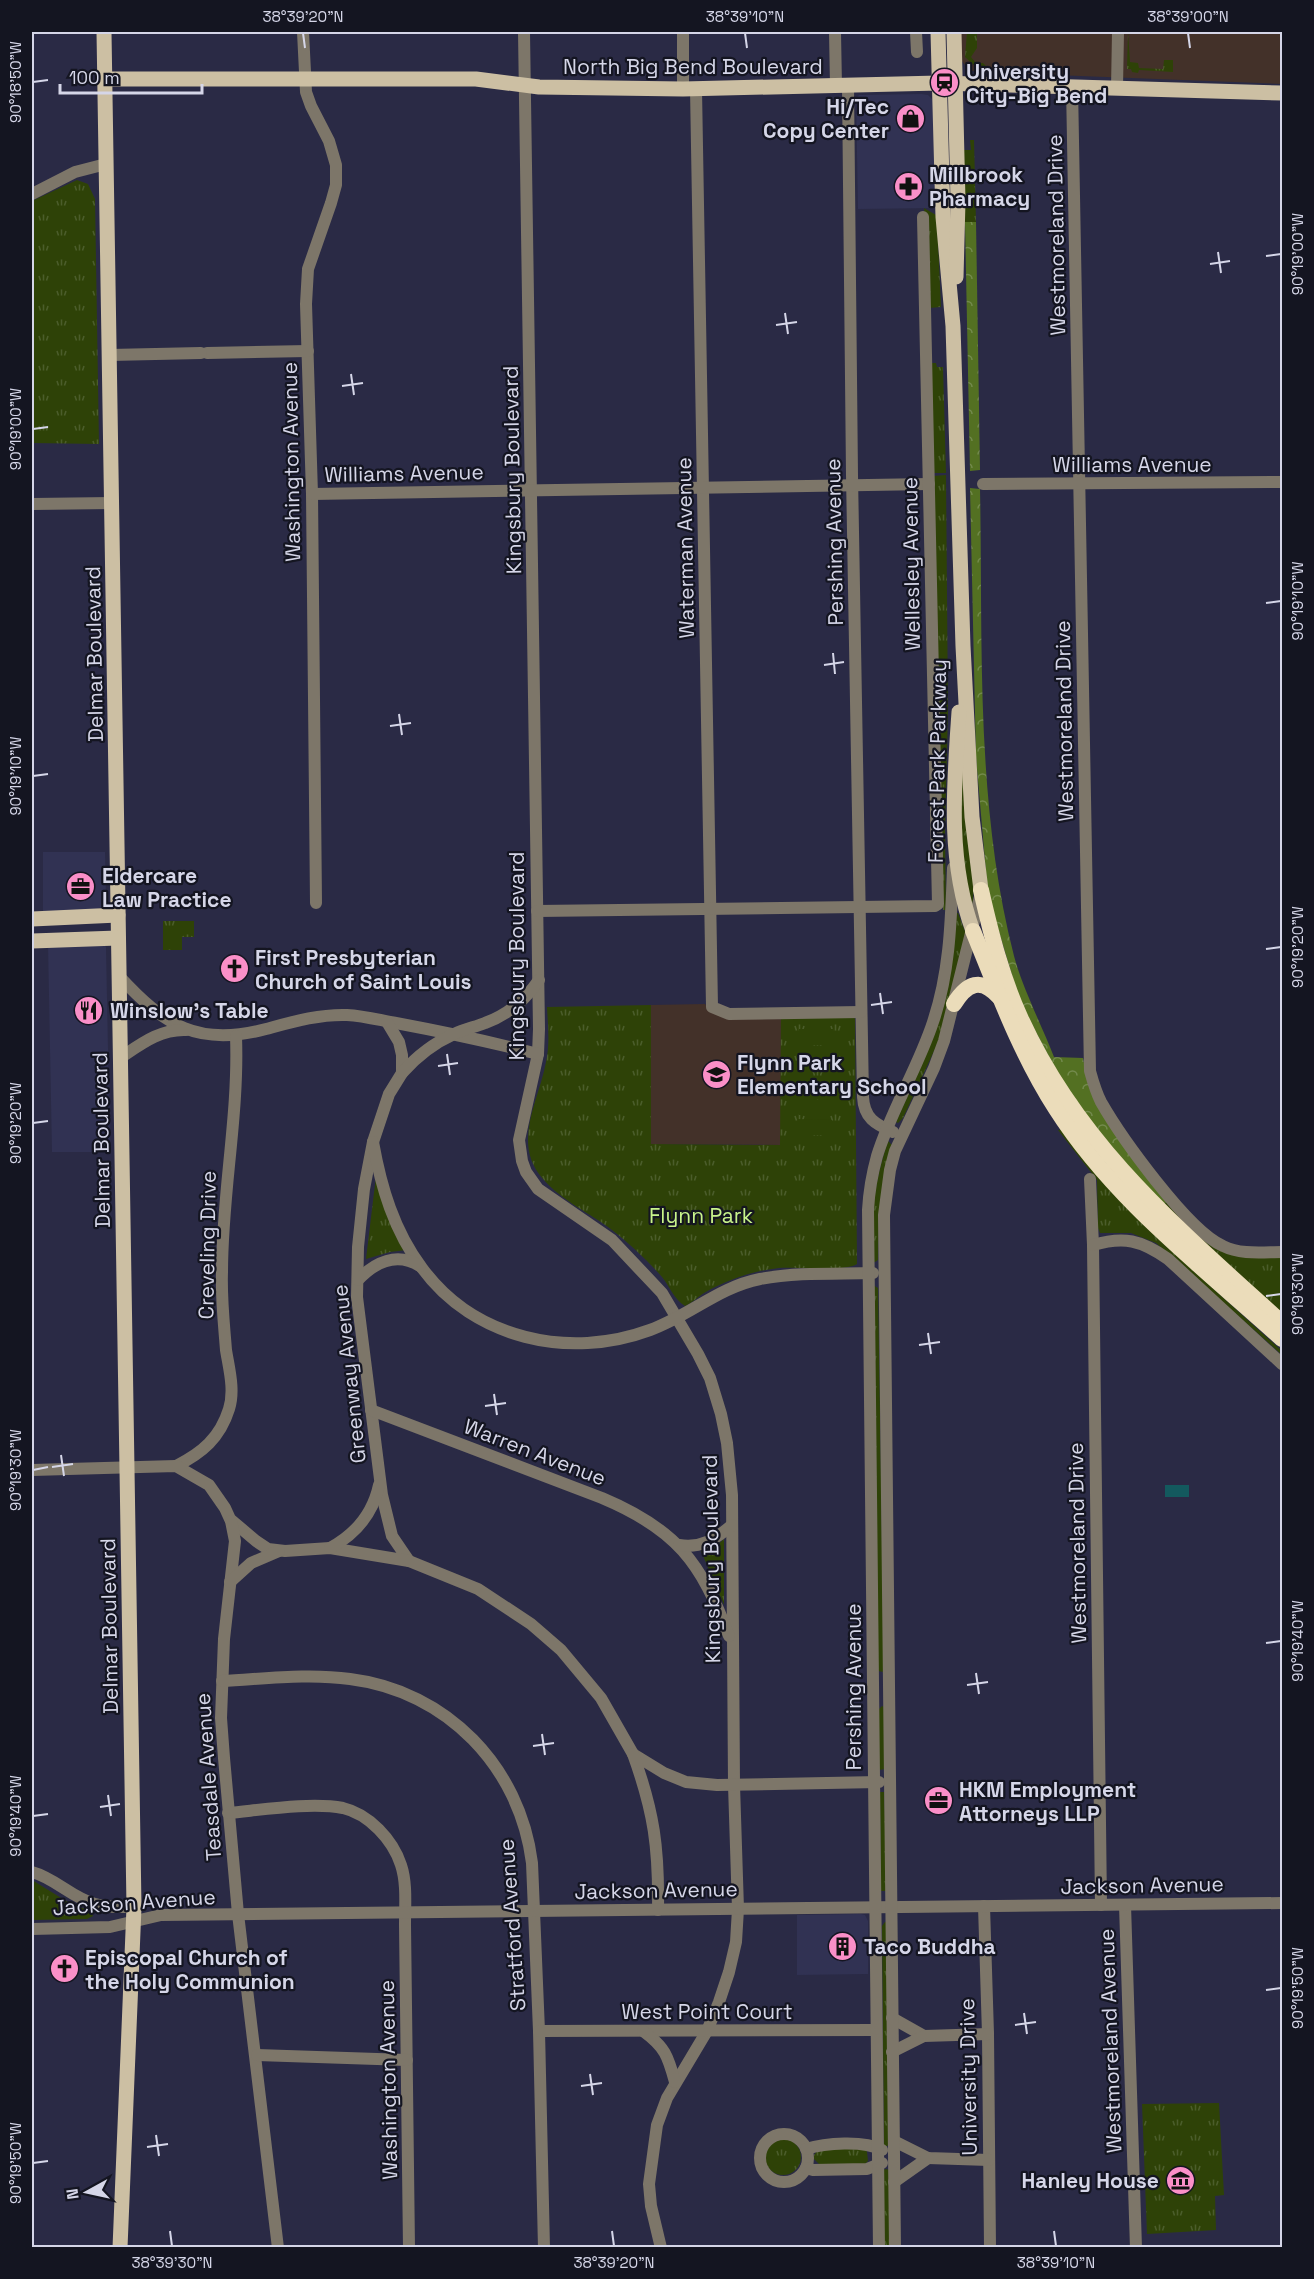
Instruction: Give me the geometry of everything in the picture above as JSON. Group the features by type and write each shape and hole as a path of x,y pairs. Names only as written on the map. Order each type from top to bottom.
{"highway":[{"name":"Forest Park Parkway","path":"981,890 996,951 1008,986 1036,1050 1071,1107 1112,1161 1152,1204 1282,1323"},
{"name":"Forest Park Parkway","path":"973,931 999,997 1027,1058 1070,1130 1142,1212 1282,1339"},
{"path":"954,1004 965,989 977,985 988,987 999,997"}],"main road":[{"name":"Delmar Boulevard","path":"104,32 128,1469 133,1914 120,2247"},
{"name":"Forest Park Parkway","path":"938,32 943,209 953,326 963,646 972,817 981,890"},
{"name":"Forest Park Parkway","path":"953,326 958,221 954,32"},
{"name":"North Big Bend Boulevard","path":"105,80 476,79 526,87 690,89 955,83 1282,93"},
{"name":"Forest Park Parkway","path":"963,646 957,739 954,851 959,886 973,931"},
{"path":"32,919 118,915"},
{"path":"32,940 118,938"}],"street":[{"name":"Washington Avenue","path":"303,32 304,80 311,106 329,141 336,165 336,184 332,203 308,269 306,304 312,494 316,903"},
{"name":"Kingsbury Boulevard","path":"524,32 539,980 538,1054 520,1128 519,1150 526,1172 538,1189 612,1240 662,1293 710,1378 727,1443 732,1525 734,1785 738,1909 736,1942 729,1972 707,2031 675,2082 657,2125 651,2153 649,2184 651,2206 661,2247"},
{"name":"Waterman Avenue","path":"683,32 690,89 704,489 712,1007 729,1014 861,1012"},
{"name":"Pershing Avenue","path":"835,32 842,86 861,908 863,1105 871,1119 901,1135"},
{"path":"916,32 917,52"},
{"path":"1117,88 1118,32"},
{"name":"Westmoreland Drive","path":"1072,86 1090,1071 1101,1101 1141,1161 1165,1191 1209,1238 1224,1247 1244,1252 1282,1252"},
{"path":"32,195 75,172 106,164"},
{"name":"Wellesley Avenue","path":"537,911 861,908 935,906 938,904 923,217"},
{"path":"110,355 308,351"},
{"name":"Williams Avenue","path":"983,484 1282,482"},
{"name":"Williams Avenue","path":"312,494 929,484"},
{"path":"32,504 112,503"},
{"path":"32,511 46,504"},
{"name":"Pershing Avenue","path":"879,2247 868,1273 870,1190 877,1157 887,1129 918,1063 942,992 949,949 954,851"},
{"name":"Pershing Avenue","path":"895,2247 884,1215 890,1170 901,1135 934,1068 954,1004 981,890"},
{"path":"119,976 153,1009 169,1021 187,1030"},
{"path":"402,1072 418,1056 455,1033 500,1016 523,999 539,980"},
{"path":"120,1058 153,1036 177,1030 216,1036 236,1036 293,1022 345,1015 371,1017 387,1022 455,1033 538,1054"},
{"path":"387,1022 399,1042 402,1072"},
{"name":"Creveling Drive","path":"176,1467 193,1458 216,1438 225,1422 230,1405 232,1390 224,1320 222,1275 225,1194 236,1104 236,1036"},
{"name":"Greenway Avenue","path":"402,1072 389,1094 373,1142 364,1189 358,1247 358,1280 361,1341 380,1482 392,1536 409,1561"},
{"path":"373,1142 384,1192 395,1223 421,1267 448,1296 502,1331 550,1343 600,1342 650,1330 678,1318 730,1287 760,1279 795,1275 884,1273"},
{"name":"Westmoreland Drive","path":"1090,1179 1093,1245 1101,1905"},
{"path":"1093,1245 1124,1239 1152,1248 1168,1259 1282,1364"},
{"path":"358,1280 373,1266 389,1260 405,1259 421,1267"},
{"name":"Warren Avenue","path":"371,1410 631,1510 679,1545 704,1578 733,1646"},
{"path":"32,1470 176,1467 209,1485 225,1508 230,1520 268,1549 279,1551 330,1548 409,1561 478,1589 531,1624 561,1650 601,1698 633,1754 645,1786 656,1833 658,1910"},
{"name":"Greenway Avenue","path":"330,1548 353,1533 364,1520 375,1500 380,1482"},
{"name":"Teasdale Avenue","path":"230,1520 234,1542 221,1718 238,1914 257,2055 278,2247"},
{"path":"679,1545 692,1546 710,1542 732,1525"},
{"path":"230,1582 251,1563 279,1551"},
{"name":"Stratford Avenue","path":"222,1681 321,1677 372,1682 422,1701 451,1720 477,1743 497,1769 514,1798 529,1839 534,1911 544,2247"},
{"path":"633,1754 664,1773 686,1782 704,1785 890,1781"},
{"name":"Washington Avenue","path":"228,1813 327,1806 346,1809 362,1816 375,1826 395,1851 404,1880 409,2247"},
{"path":"32,1860 36,1873 96,1905 133,1914"},
{"name":"Jackson Avenue","path":"32,1929 110,1927 133,1914 1282,1903"},
{"name":"Westmoreland Avenue","path":"1125,1905 1136,2247"},
{"name":"University Drive","path":"984,1906 990,2247"},
{"path":"892,2018 924,2036"},
{"name":"West Point Court","path":"539,2031 876,2030"},
{"path":"643,2031 659,2042 675,2082"},
{"path":"892,2052 924,2036 988,2034"},
{"path":"257,2055 407,2060"},
{"path":"779,2134 797,2138 806,2149 808,2159 806,2168 797,2178 790,2181 774,2179 761,2165 763,2146 779,2134"},
{"path":"894,2141 928,2158 989,2160"},
{"path":"806,2149 819,2145 866,2145 878,2148 894,2157"},
{"path":"806,2168 813,2170 867,2169 894,2157"},
{"path":"894,2182 928,2158"},
{"path":"657,2227 669,2247"}],"shaded area":[{"path":"959,32 1282,32 1282,84 977,72 969,70 961,60"},
{"path":"859,95 928,95 933,100 936,208 858,209 856,98"},
{"path":"43,852 105,852 106,895 102,907 43,913"},
{"path":"103,943 106,947 110,1152 52,1152 48,944"},
{"name":"Flynn Park Elementary School","path":"705,1004 710,1012 781,1016 781,1145 650,1144 651,1005"},
{"path":"1165,1485 1189,1485 1189,1497 1165,1497"},
{"path":"797,1915 865,1915 868,1921 868,1974 797,1975"}],"green space":[{"path":"967,32 977,32 977,48 971,57 976,63 983,63 986,66 984,68 976,67 965,57"},
{"path":"1128,32 1130,62 1138,63 1139,68 1163,69 1164,60 1173,60 1173,72 1139,70 1138,73 1127,69"},
{"path":"970,140 974,140 976,222 965,222 964,150 971,150"},
{"path":"77,180 88,184 95,199 99,444 32,443 32,201"},
{"path":"924,208 936,215 937,219 941,307 929,308"},
{"path":"965,222 976,222 980,470 970,471"},
{"path":"931,363 936,363 937,367 943,367 946,473 933,473"},
{"path":"946,475 948,711 945,830 946,910 943,910 933,476"},
{"path":"970,488 980,489 982,665 987,782 1001,899 1014,956 1054,1057 1083,1058 1088,1083 1167,1201 1163,1206 1074,1104 1020,1002 988,895 976,757"},
{"path":"962,742 974,888 972,910 960,861"},
{"path":"957,913 966,934 940,1038 903,1118 898,1123 896,1122 926,1055"},
{"path":"163,921 194,921 194,937 182,937 182,950 163,950"},
{"name":"Flynn Park","path":"651,1005 651,1144 780,1145 781,1016 853,1016 855,1019 857,1264 843,1268 779,1268 759,1271 722,1284 685,1306 651,1265 619,1235 559,1194 543,1179 529,1151 528,1136 547,1055 547,1007"},
{"path":"799,1029 833,1029 833,1045 799,1045"},
{"path":"799,1049 833,1049 833,1064 799,1064"},
{"path":"799,1080 833,1080 833,1095 799,1095"},
{"path":"799,1099 832,1100 832,1115 799,1115"},
{"path":"798,1119 832,1120 832,1135 798,1135"},
{"path":"1063,1129 1163,1243 1282,1351 1282,1355 1156,1243 1131,1233 1100,1233 1097,1180 1058,1130"},
{"path":"888,1141 892,1145 883,1188 878,1260 873,1262 874,1201 879,1171"},
{"path":"376,1176 407,1250 366,1259"},
{"path":"1167,1201 1207,1242 1282,1257 1282,1313 1163,1206"},
{"path":"873,1285 878,1288 884,1672 877,1671"},
{"path":"724,1539 724,1605 701,1551 715,1547"},
{"path":"884,1707 885,1769 879,1770 878,1710"},
{"path":"880,1792 884,1792 888,1891 881,1891"},
{"path":"32,1880 71,1904 91,1911 93,1916 87,1919 32,1920"},
{"path":"887,1922 889,2145 887,2146 884,2146 882,1926"},
{"path":"1219,2103 1224,2195 1215,2196 1216,2230 1147,2234 1142,2104"},
{"path":"783,2139 796,2144 801,2157 796,2170 783,2175 770,2170 765,2157 770,2144"},
{"path":"865,2148 868,2161 865,2164 819,2164 814,2159 819,2149"},
{"path":"883,2170 889,2170 890,2247 884,2247"}],"place":[{"name":"University City-Big Bend","path":"945,83"},
{"name":"Hi/Tec Copy Center","path":"910,118"},
{"name":"Millbrook Pharmacy","path":"908,186"},
{"name":"Eldercare Law Practice","path":"81,887"},
{"name":"First Presbyterian Church of Saint Louis","path":"234,969"},
{"name":"Winslow's Table","path":"89,1010"},
{"name":"Flynn Park Elementary School","path":"716,1074"},
{"name":"HKM Employment Attorneys LLP","path":"938,1801"},
{"name":"Taco Buddha","path":"843,1946"},
{"name":"Episcopal Church of the Holy Communion","path":"64,1969"},
{"name":"Hanley House","path":"1180,2180"}]}
